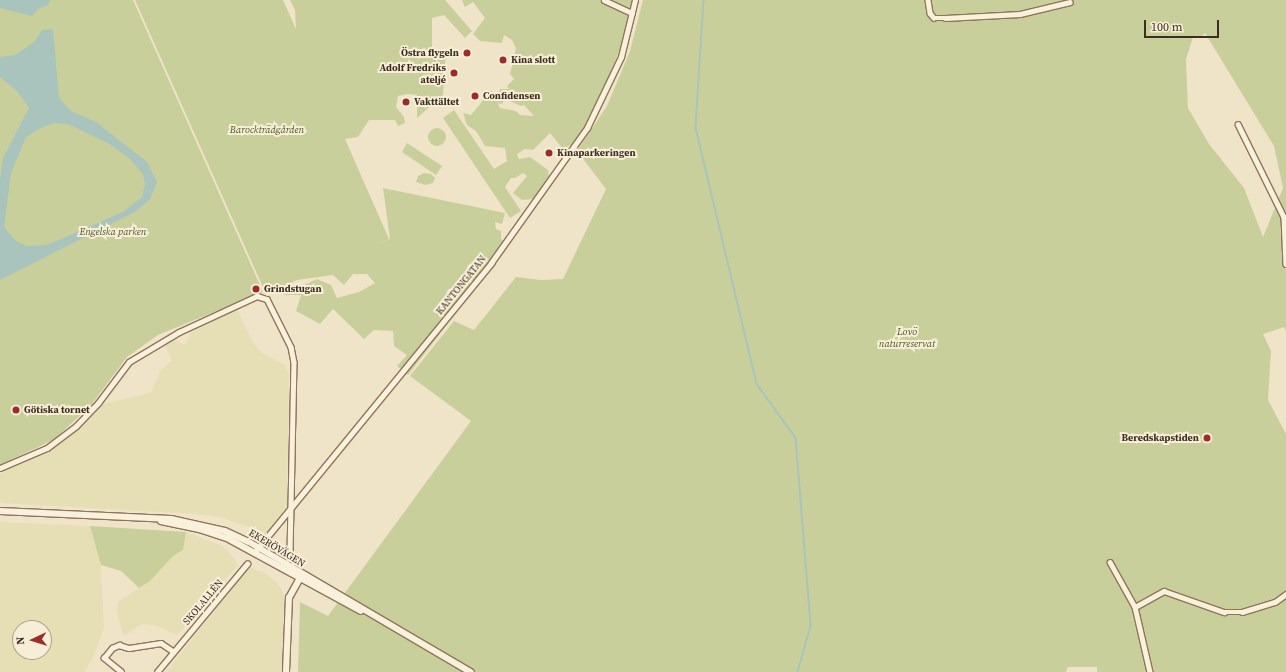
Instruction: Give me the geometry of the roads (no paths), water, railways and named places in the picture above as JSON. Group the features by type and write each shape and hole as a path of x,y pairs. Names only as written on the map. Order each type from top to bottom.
{"main road":[{"name":"EKERÖVÄGEN","path":"0,511 150,519 223,537 256,551 471,672"}],"street":[{"path":"604,0 632,13"},
{"name":"KANTONGATAN","path":"256,551 290,507 491,263 587,128 621,57 635,0"},
{"path":"928,0 930,13 934,18 1020,14 1070,2"},
{"path":"1238,124 1284,217 1286,264"},
{"path":"0,468 47,448 76,426 98,403 129,362 179,332 256,296 267,299 291,347 294,362 290,553"},
{"path":"1110,562 1135,607 1150,672"},
{"name":"SKOLALLÉN","path":"157,672 246,564"},
{"path":"286,672 289,598 301,577"},
{"path":"1135,607 1160,592 1224,612 1256,608 1275,602 1285,595"},
{"path":"121,672 104,658 112,648 119,645 129,648 161,643 173,651"}],"water":[{"path":"0,0 50,0 48,5 38,9 32,16 0,8"},
{"path":"53,29 59,98 71,111 96,122 147,162 157,182 150,199 135,212 0,280 0,179 3,158 29,108 17,91 0,77 0,57 15,55 34,42 42,30","holes":["53,123 68,124 108,143 129,158 143,174 145,184 142,197 123,212 47,245 27,246 16,241 4,227 11,173 26,137"]}],"waterway":[{"path":"704,0 696,128 757,384 796,438 811,626 798,672"}],"place":[{"name":"Östra flygeln","path":"467,53"},
{"name":"Kina slott","path":"503,60"},
{"name":"Adolf Fredriks ateljé","path":"454,73"},
{"name":"Confidensen","path":"475,96"},
{"name":"Vakttältet","path":"406,102"},
{"name":"Kinaparkeringen","path":"549,153"},
{"name":"Grindstugan","path":"256,289"},
{"name":"Götiska tornet","path":"16,410"},
{"name":"Beredskapstiden","path":"1207,438"}],"park label":[{"name":"Barockträdgården","path":"267,130"},
{"name":"Engelska parken","path":"113,232"},
{"name":"Lovö naturreservat","path":"907,336"}]}
